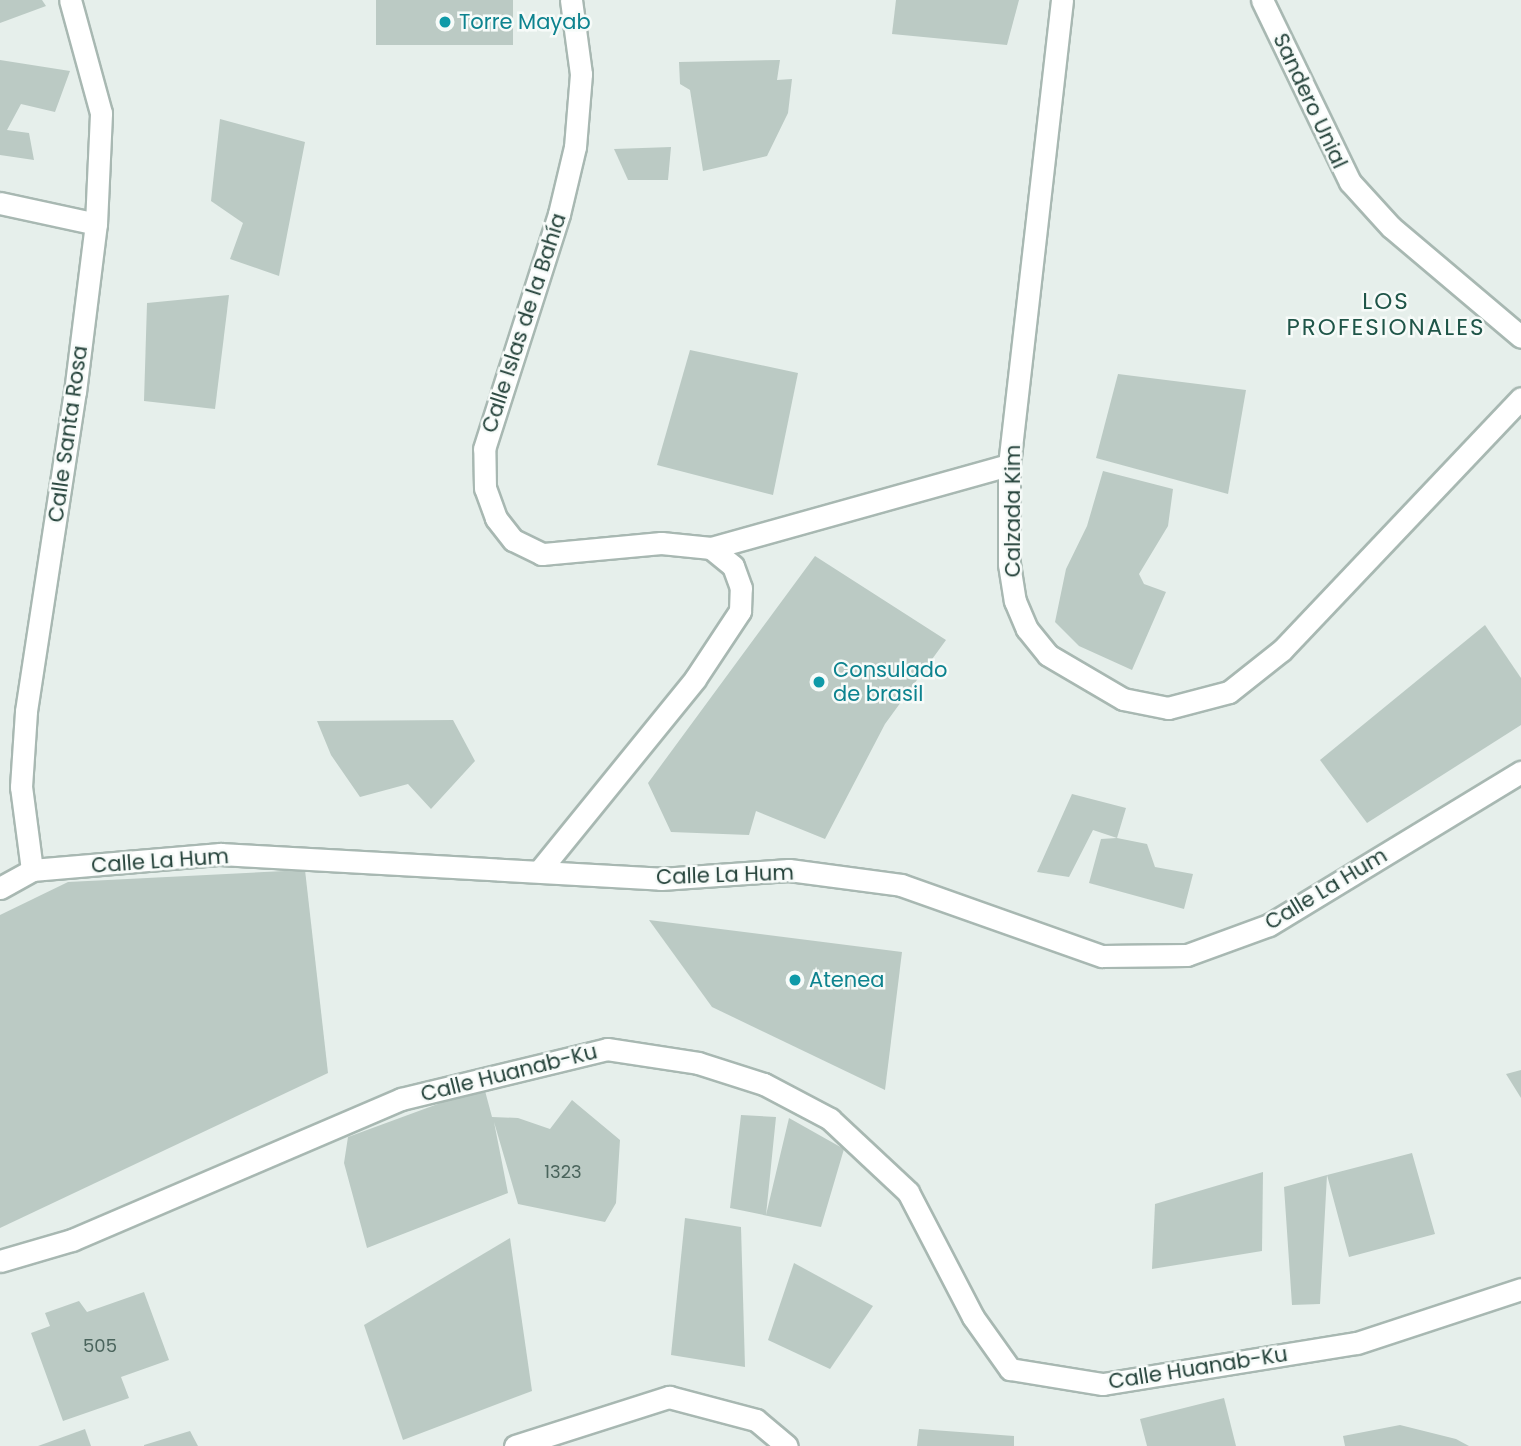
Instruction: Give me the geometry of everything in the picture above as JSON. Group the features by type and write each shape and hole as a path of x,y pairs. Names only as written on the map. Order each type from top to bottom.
{"street":[{"name":"Calle Santa Rosa","path":"32,870 21,788 26,710 96,224 101,113 70,0"},
{"name":"Calle Islas de la Bahía","path":"570,0 581,74 575,148 559,214 484,449 485,488 496,518 513,540 542,555 661,542 711,548"},
{"name":"Calzada Kim","path":"1062,0 1009,465 1009,564 1027,629 1048,655 1081,679 1124,699 1168,708 1229,692 1283,650 1521,398"},
{"name":"Sandero Unial","path":"1262,0 1350,182 1391,227 1521,337"},
{"path":"0,203 96,224"},
{"path":"711,548 1009,465"},
{"path":"540,870 695,678 740,611 741,587 733,566 711,548"},
{"name":"Calle La Hum","path":"0,888 32,870 219,854 540,870 661,879 789,870 876,881 1017,923 1102,956 1187,956 1269,925 1521,772"},
{"name":"Calle Huanab-Ku","path":"0,1261 72,1240 401,1099 607,1049 711,1067 764,1084 830,1119 908,1192 973,1317 1010,1369 1103,1384 1357,1343 1521,1289"},
{"path":"515,1446 669,1397 756,1420 787,1446"}],"building":[{"path":"0,0 42,0 46,6 0,23"},
{"name":"Torre Mayab","path":"376,0 513,0 513,45 376,45"},
{"path":"896,0 1019,0 1007,45 892,34"},
{"path":"0,60 70,71 55,112 21,104 7,130 29,133 34,160 0,155"},
{"path":"780,60 777,80 792,79 788,113 767,156 703,171 690,90 680,84 679,62"},
{"path":"220,119 305,142 279,276 230,259 243,223 211,201"},
{"path":"671,147 668,180 628,180 614,149"},
{"path":"229,295 215,409 144,401 147,303"},
{"path":"690,350 798,373 773,495 657,465"},
{"path":"1118,374 1246,390 1228,494 1096,458"},
{"path":"1103,471 1173,489 1168,526 1139,574 1144,584 1166,592 1132,670 1079,646 1055,622 1066,569 1087,526"},
{"name":"Consulado de brasil","path":"815,556 946,640 885,724 825,839 756,811 749,835 671,832 648,783"},
{"path":"1485,625 1521,678 1521,725 1367,823 1320,760"},
{"path":"453,720 475,761 431,809 408,784 360,797 331,755 317,721"},
{"path":"1072,794 1126,808 1117,838 1093,830 1069,877 1037,872"},
{"path":"1117,838 1147,844 1155,867 1193,874 1184,909 1089,883 1101,839"},
{"path":"305,870 328,1073 0,1228 0,915 68,882"},
{"name":"Atenea","path":"649,920 902,952 885,1090 712,1007"},
{"path":"1521,1070 1521,1098 1506,1074"},
{"path":"484,1087 492,1117 518,1118 550,1129 572,1100 620,1140 616,1203 605,1222 518,1204 494,1122 508,1193 367,1248 344,1163 348,1137"},
{"path":"741,1115 776,1117 766,1215 789,1118 844,1149 821,1227 730,1208"},
{"path":"1412,1153 1435,1234 1349,1257 1327,1175"},
{"path":"1263,1172 1262,1251 1152,1269 1155,1204"},
{"path":"1327,1175 1320,1304 1292,1305 1284,1187"},
{"path":"685,1218 741,1227 745,1367 671,1355"},
{"path":"510,1238 532,1391 403,1440 364,1325"},
{"path":"794,1263 873,1306 830,1369 768,1340"},
{"path":"144,1292 169,1360 121,1377 129,1398 63,1421 31,1333 50,1326 45,1313 79,1301 87,1312"},
{"path":"1224,1398 1236,1446 1147,1446 1140,1419"},
{"path":"1400,1425 1456,1439 1469,1446 1345,1446 1343,1436"},
{"path":"85,1429 91,1446 38,1446"},
{"path":"919,1429 1014,1436 1014,1446 917,1446"},
{"path":"190,1431 198,1446 144,1446 144,1445"}],"place":[{"name":"Torre Mayab","path":"445,22"},
{"name":"Consulado de brasil","path":"819,682"},
{"name":"Atenea","path":"795,980"}],"district":[{"name":"LOS PROFESIONALES","path":"1386,314"}]}
